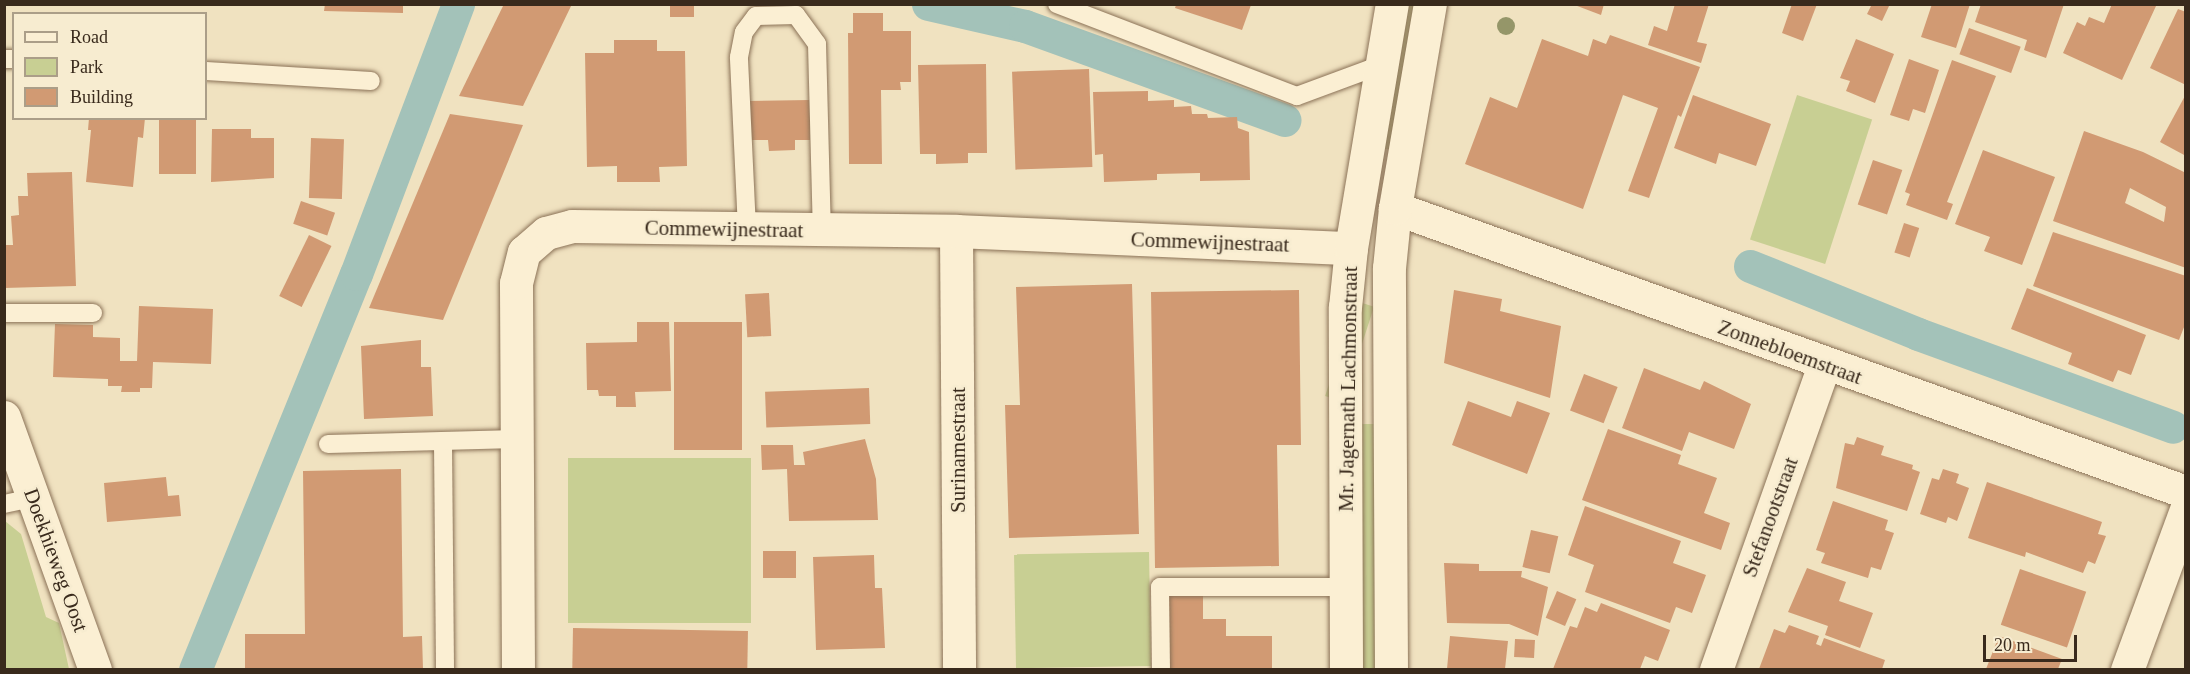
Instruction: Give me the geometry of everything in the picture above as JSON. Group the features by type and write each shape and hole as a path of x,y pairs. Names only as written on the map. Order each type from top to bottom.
{"street":[{"name":"Mr. Jagernath Lachmonstraat","path":"1346,669 1345,308 1351,248 1392,4"},
{"name":"Mr. Jagernath Lachmonstraat","path":"1391,669 1389,268 1395,208 1430,4"},
{"name":"Zonnebloemstraat","path":"1395,208 1824,365 2186,492"},
{"name":"Commewijnestraat","path":"518,669 516,283 524,252 546,233 572,226 956,231 1351,248"},
{"name":"Surinamestraat","path":"956,231 959,669"},
{"name":"Stefanootstraat","path":"1716,669 1824,365"},
{"name":"Doekhieweg Oost","path":"4,417 19,501 95,669"},
{"path":"2127,669 2186,510"}],"lane":[{"path":"1057,4 1297,96 1381,65"},
{"path":"747,229 738,57 744,32 756,16 796,15 817,44 822,230"},
{"path":"207,71 371,81"},
{"path":"4,314 93,313"},
{"path":"328,444 517,439"},
{"path":"443,441 445,669"},
{"path":"1161,669 1160,587 1346,587"}],"green space":[{"path":"1402,5 1417,5 1389,149 1383,149"},
{"path":"1797,95 1872,119 1825,264 1750,240"},
{"path":"1356,301 1374,307 1343,402 1325,396"},
{"path":"1357,424 1376,424 1376,669 1357,669"},
{"path":"568,458 751,458 751,623 568,623"},
{"path":"5,521 21,534 46,617 59,623 69,669 5,669"},
{"path":"1149,552 1151,666 1016,668 1014,554"}],"building":[{"path":"325,4 403,4 403,13 324,11"},
{"path":"504,4 572,4 523,106 459,96"},
{"path":"670,4 694,4 694,17 670,17"},
{"path":"1572,4 1604,4 1601,15"},
{"path":"1675,4 1709,4 1697,42 1707,44 1701,63 1648,45 1654,26 1667,31"},
{"path":"1792,4 1817,4 1803,41 1782,33"},
{"path":"1872,4 1890,4 1882,21 1867,14"},
{"path":"1932,4 1970,4 1956,48 1921,37"},
{"path":"1981,4 2064,4 2046,58 2024,50 2027,40 1975,22"},
{"path":"2112,4 2156,6 2122,80 2063,53 2077,22 2085,26 2089,17 2104,23"},
{"path":"1176,5 1251,5 1242,30 1175,8"},
{"path":"2178,9 2186,12 2186,85 2150,68"},
{"path":"853,13 883,13 883,31 911,31 911,82 900,82 901,90 881,90 882,164 849,164 848,33 853,33"},
{"path":"1969,28 2021,47 2011,73 1959,54"},
{"path":"1610,35 1700,67 1681,117 1678,115 1649,198 1628,191 1658,108 1623,95 1583,209 1465,164 1490,97 1517,108 1542,39 1588,56 1593,39 1606,44"},
{"path":"1856,39 1894,54 1875,103 1846,91 1850,81 1840,78"},
{"path":"614,40 657,40 657,51 685,51 687,166 659,167 660,182 617,182 617,166 587,167 585,53 614,53"},
{"path":"1909,59 1939,70 1925,113 1913,109 1909,121 1890,115"},
{"path":"1952,60 1996,76 1947,202 1953,204 1947,220 1906,205 1910,194 1905,192"},
{"path":"986,64 987,153 968,153 968,163 936,164 936,154 920,154 918,65"},
{"path":"1089,69 1092,167 1015,170 1012,72"},
{"path":"1148,91 1148,101 1174,100 1174,107 1191,106 1192,114 1207,114 1208,118 1237,117 1238,128 1249,132 1250,180 1200,181 1200,173 1157,174 1157,180 1104,182 1103,154 1095,155 1093,92"},
{"path":"2186,94 2186,156 2160,142"},
{"path":"1693,95 1771,124 1756,166 1719,153 1716,164 1674,148"},
{"path":"810,100 810,140 795,140 795,150 769,151 768,140 748,140 748,101"},
{"path":"450,114 523,125 443,320 369,308"},
{"path":"89,120 145,120 143,138 138,137 133,187 86,182 91,130 88,130"},
{"path":"159,120 196,120 196,174 159,174"},
{"path":"212,129 251,129 251,138 274,138 274,178 211,182"},
{"path":"2084,131 2143,152 2186,173 2186,268 2053,221","holes":["2130,188 2166,207 2164,222 2125,203"]},
{"path":"311,138 344,139 342,199 309,198"},
{"path":"1983,150 2055,177 2022,265 1984,251 1990,237 1955,224"},
{"path":"1873,160 1902,170 1887,215 1858,204"},
{"path":"72,172 76,286 4,288 4,245 13,245 11,216 19,215 18,196 28,196 27,173"},
{"path":"301,201 335,213 327,235 293,224"},
{"path":"1904,223 1919,228 1910,257 1894,252"},
{"path":"2053,232 2186,276 2186,322 2179,340 2033,286"},
{"path":"309,235 331,246 302,307 279,296"},
{"path":"1132,284 1139,534 1009,538 1005,405 1020,405 1016,287"},
{"path":"2027,288 2146,335 2131,375 2118,370 2113,382 2068,364 2072,353 2011,329"},
{"path":"1299,290 1301,445 1277,445 1279,566 1155,568 1151,292"},
{"path":"1454,290 1502,299 1500,311 1561,326 1550,398 1444,363"},
{"path":"769,293 771,336 747,337 745,294"},
{"path":"139,306 213,309 211,364 153,362 152,388 140,388 140,392 121,392 122,386 108,386 108,379 53,377 55,324 93,325 93,337 120,338 120,361 137,361"},
{"path":"637,322 669,322 671,391 635,392 636,407 616,407 616,396 599,396 598,390 587,390 586,343 637,342"},
{"path":"674,322 742,322 742,450 674,450"},
{"path":"421,340 421,367 431,367 433,416 364,419 361,346"},
{"path":"1644,368 1700,390 1704,381 1751,404 1734,449 1689,432 1682,451 1622,428"},
{"path":"1584,374 1618,387 1604,423 1570,410"},
{"path":"869,388 870,424 766,428 765,392"},
{"path":"1468,401 1511,417 1517,401 1550,413 1527,474 1452,445"},
{"path":"1608,429 1681,455 1678,464 1717,478 1704,513 1730,523 1721,550 1582,500"},
{"path":"1857,437 1884,446 1881,455 1913,465 1912,469 1920,472 1907,511 1836,488 1845,443 1854,445"},
{"path":"865,439 876,479 878,520 789,521 787,469 762,470 761,445 793,445 794,465 805,465 803,452"},
{"path":"401,469 403,637 422,636 423,669 245,669 245,634 305,634 303,471"},
{"path":"1943,469 1959,474 1956,483 1969,488 1957,521 1948,517 1946,523 1920,514 1932,478 1939,480"},
{"path":"166,477 168,496 179,495 181,516 107,522 104,483"},
{"path":"1987,482 2102,522 2098,534 2106,536 2095,564 2088,561 2083,573 2026,552 2025,557 1968,538"},
{"path":"1833,501 1888,520 1885,530 1894,533 1881,570 1871,567 1868,578 1821,563 1825,553 1816,550"},
{"path":"1585,506 1681,541 1673,563 1706,575 1692,613 1676,607 1670,623 1585,592 1594,565 1568,555"},
{"path":"1531,530 1558,536 1550,573 1522,567"},
{"path":"763,551 796,551 796,578 763,578"},
{"path":"874,555 875,588 882,588 885,648 816,650 813,557"},
{"path":"1444,563 1479,564 1479,571 1522,571 1521,577 1548,587 1538,636 1509,624 1447,623"},
{"path":"1807,568 1846,582 1839,601 1873,613 1860,648 1825,635 1828,626 1788,612"},
{"path":"2020,569 2086,592 2067,648 2001,625"},
{"path":"1557,591 1576,599 1565,626 1546,618"},
{"path":"1165,594 1203,594 1203,619 1226,619 1226,636 1272,636 1272,669 1164,669"},
{"path":"1601,603 1670,630 1658,661 1645,656 1640,669 1553,669 1570,626 1577,628 1585,607 1597,612"},
{"path":"1789,625 1819,636 1816,644 1821,646 1824,638 1885,660 1882,669 1759,669 1774,629 1785,633"},
{"path":"573,628 748,631 747,670 572,669"},
{"path":"1450,636 1508,641 1505,669 1447,669"},
{"path":"1999,636 2062,659 2058,669 1986,669"},
{"path":"1515,639 1535,640 1534,658 1514,657"}],"waterway":[{"path":"195,670 356,274 458,4"},
{"path":"928,4 1025,26 1284,120"},
{"path":"1750,266 1918,334 2173,427"}]}
